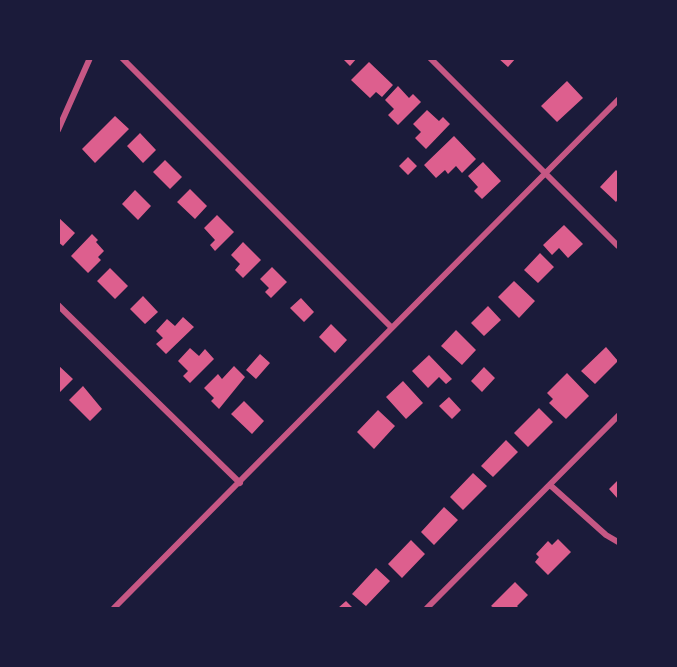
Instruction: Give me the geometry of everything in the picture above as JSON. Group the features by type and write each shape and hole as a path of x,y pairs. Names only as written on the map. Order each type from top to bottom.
{"street":[{"path":"58,130 90,58"},
{"path":"122,58 391,327"},
{"path":"430,58 618,246"},
{"path":"114,609 618,100"},
{"path":"58,305 240,483"},
{"path":"427,609 618,416"},
{"path":"550,484 606,535 618,542"}],"building":[{"path":"342,58 357,58 350,66"},
{"path":"498,58 516,58 508,67"},
{"path":"369,62 393,85 382,97 376,92 370,98 351,80"},
{"path":"567,81 583,98 557,122 541,106"},
{"path":"398,86 409,98 413,94 421,102 398,125 388,115 394,109 385,100"},
{"path":"427,110 439,121 443,117 450,124 426,149 415,138 421,132 413,124"},
{"path":"115,116 129,129 95,163 82,149"},
{"path":"140,133 156,150 143,163 127,146"},
{"path":"454,136 476,159 462,173 456,166 448,174 445,170 436,178 424,165"},
{"path":"408,157 417,166 408,175 399,166"},
{"path":"165,160 182,177 170,189 153,172"},
{"path":"483,162 501,181 482,199 474,191 478,187 468,176"},
{"path":"616,170 618,172 618,199 616,202 600,187"},
{"path":"190,189 207,206 195,219 177,202"},
{"path":"135,190 151,206 138,220 122,204"},
{"path":"217,215 234,232 215,251 210,245 215,240 204,228"},
{"path":"58,217 75,233 63,246 58,242"},
{"path":"564,225 583,244 568,258 559,248 552,255 543,245"},
{"path":"92,234 104,251 98,257 101,260 88,273 71,256"},
{"path":"243,242 261,260 243,278 235,270 240,264 231,255"},
{"path":"540,253 554,267 538,283 524,270"},
{"path":"272,267 287,282 271,298 265,292 269,288 260,279"},
{"path":"110,268 128,286 115,299 97,281"},
{"path":"514,281 535,301 519,318 498,297"},
{"path":"143,296 158,312 145,324 130,309"},
{"path":"301,298 314,312 304,322 290,308"},
{"path":"488,306 501,320 484,336 471,323"},
{"path":"183,317 194,327 166,354 156,344 163,338 156,331 167,319 175,326"},
{"path":"331,324 347,340 335,353 319,337"},
{"path":"456,330 476,350 462,365 441,346"},
{"path":"606,347 618,361 595,384 581,371"},
{"path":"190,348 199,356 205,349 214,359 190,383 183,376 188,371 178,361"},
{"path":"260,354 270,363 256,379 246,370"},
{"path":"429,355 452,379 446,384 439,377 428,388 412,371"},
{"path":"58,365 73,379 58,394"},
{"path":"234,366 245,377 219,409 211,401 214,398 204,388 218,374 222,379"},
{"path":"484,367 495,378 482,392 471,381"},
{"path":"567,373 589,396 566,419 549,403 553,399 547,393"},
{"path":"403,381 423,403 406,419 386,397"},
{"path":"83,386 102,409 90,421 69,400"},
{"path":"449,397 461,410 452,419 439,406"},
{"path":"244,401 264,421 252,434 231,414"},
{"path":"539,408 553,422 528,447 514,433"},
{"path":"378,410 395,426 374,449 357,432"},
{"path":"506,440 518,452 493,477 481,466"},
{"path":"473,473 487,486 463,510 450,497"},
{"path":"618,480 618,499 609,489"},
{"path":"444,507 458,520 434,545 421,532"},
{"path":"558,539 571,552 548,575 535,562 539,557 536,554 548,541 552,545"},
{"path":"411,540 425,554 402,578 388,564"},
{"path":"376,568 390,581 366,606 352,594"},
{"path":"515,582 528,595 517,606 519,608 491,606"},
{"path":"346,601 353,608 338,608"}]}
